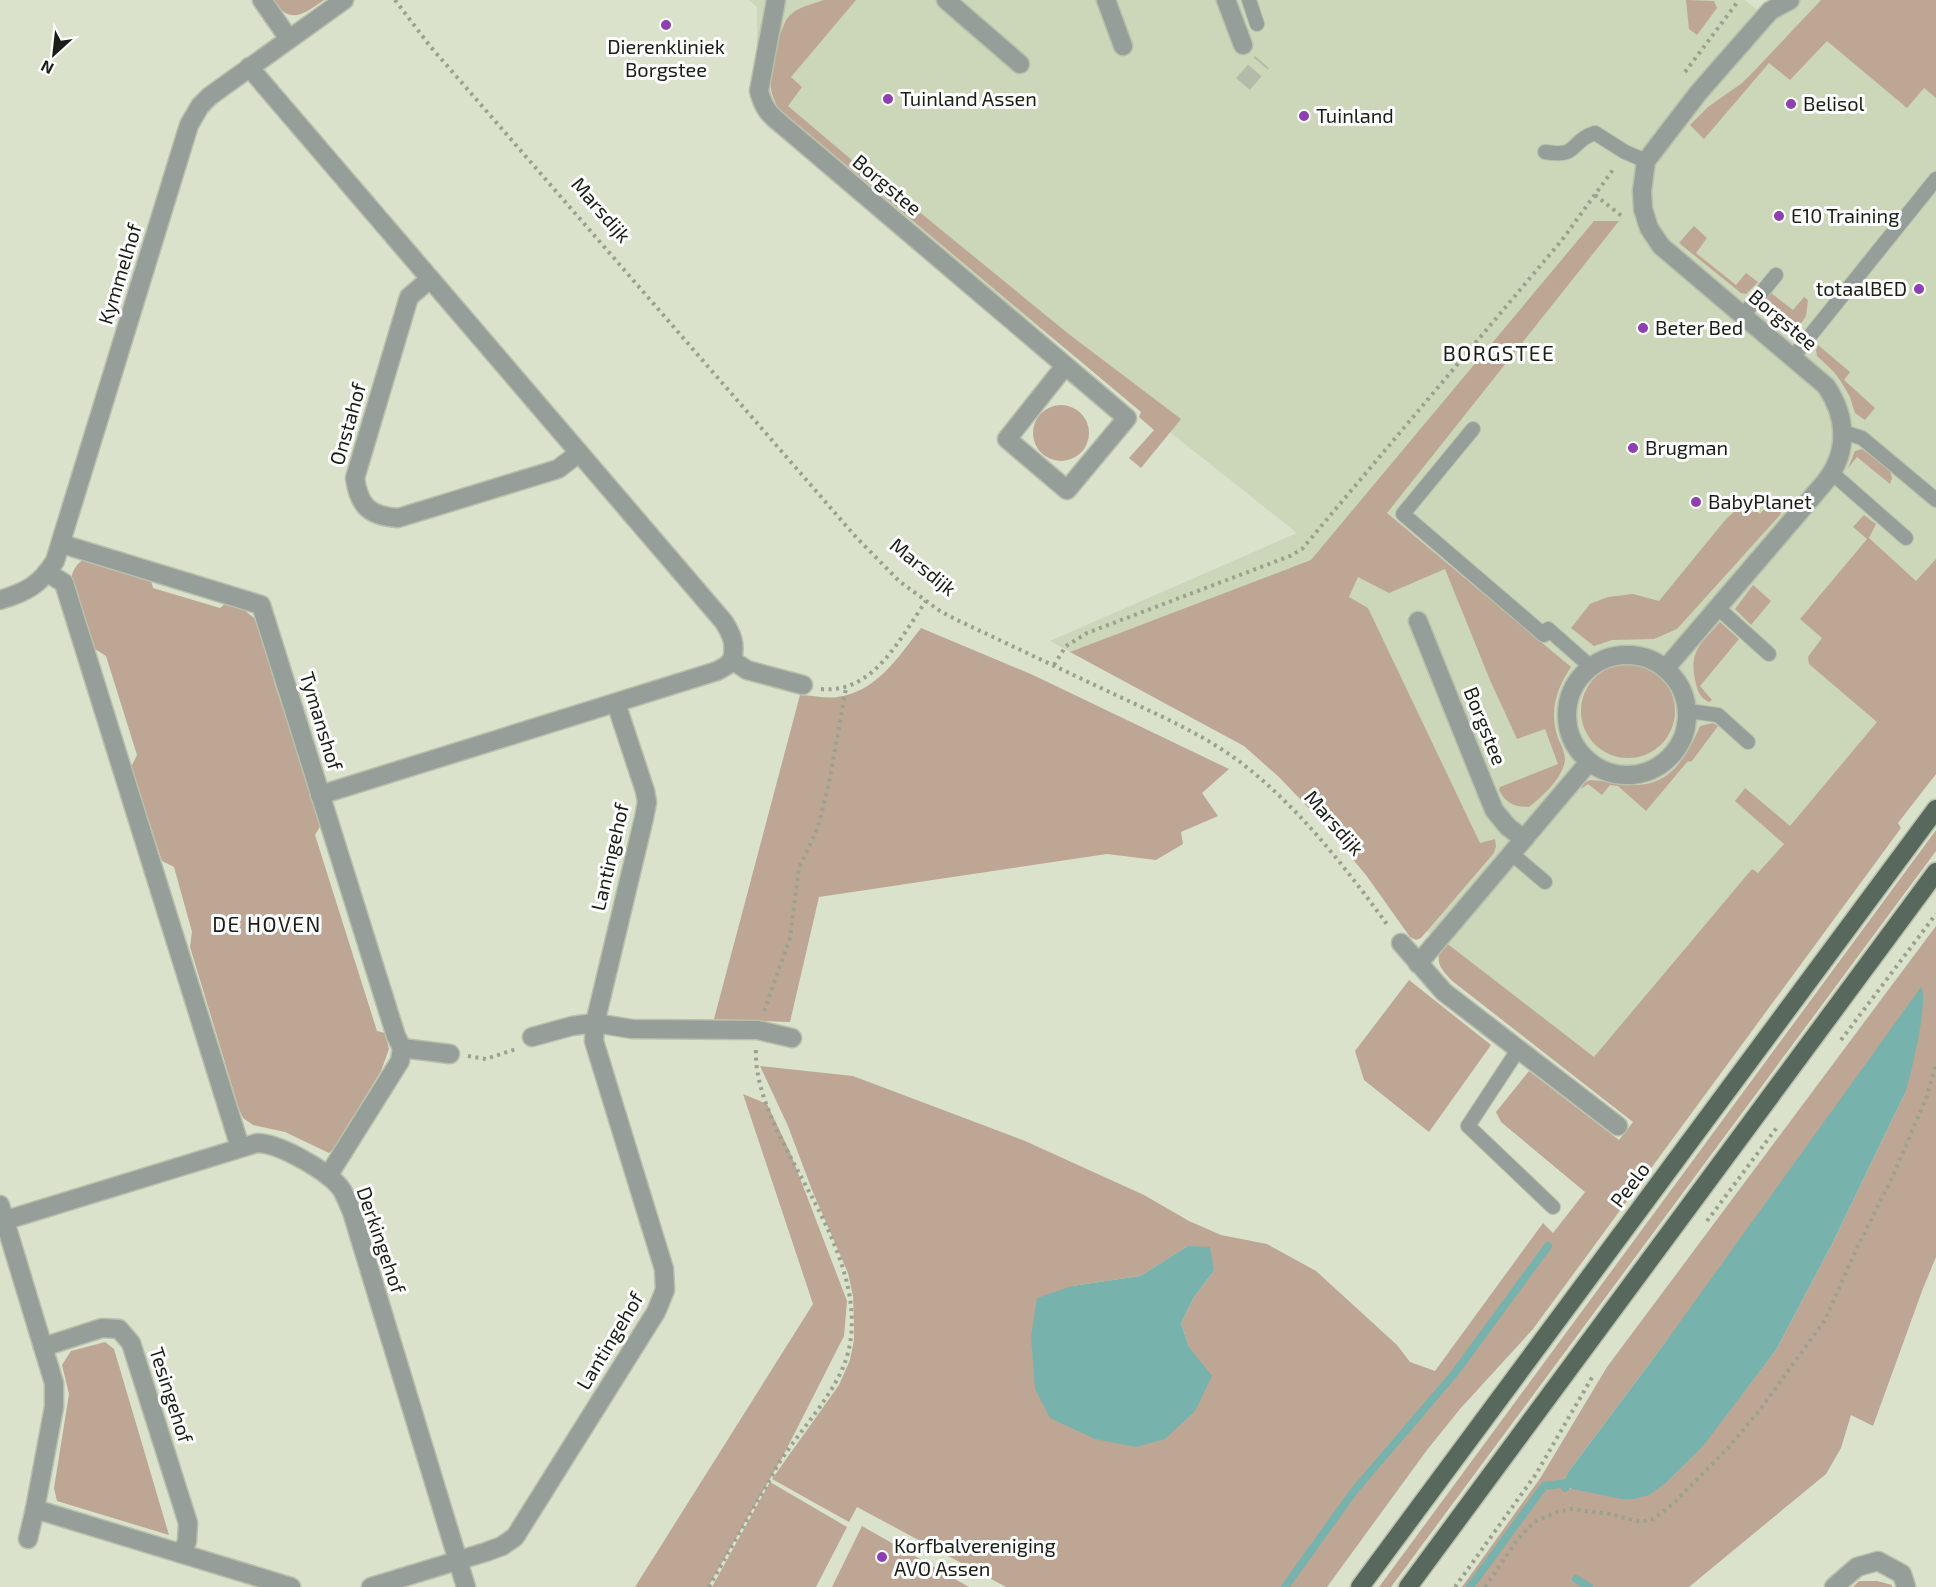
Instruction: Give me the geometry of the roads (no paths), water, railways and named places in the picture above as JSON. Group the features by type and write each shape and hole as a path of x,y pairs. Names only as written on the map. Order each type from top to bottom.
{"main road":[{"name":"Peelo","path":"1361,1585 1936,809"},
{"path":"1408,1587 1936,872"}],"street":[{"path":"262,0 289,39"},
{"name":"Kymmelhof","path":"0,600 23,593 38,583 48,573 62,544 189,125 200,106 210,96 344,0"},
{"name":"Borgstee","path":"776,0 759,91 768,114 1127,418 1067,490 1007,439 1065,366"},
{"path":"946,0 1020,64"},
{"path":"1106,0 1123,46"},
{"path":"1226,0 1243,45"},
{"name":"Borgstee","path":"1665,669 1832,473 1843,443 1839,408 1826,386 1744,314 1661,246 1654,237 1643,209 1642,191 1646,161 1767,4 1790,0"},
{"path":"249,67 724,622 733,636 735,648 732,660 717,671 320,795"},
{"name":"Onstahof","path":"430,279 410,297 355,478 357,494 367,508 381,517 398,518 558,469 579,453"},
{"name":"Tymanshof","path":"62,544 261,605 396,1036 402,1048"},
{"path":"48,573 64,583 240,1147"},
{"name":"Borgstee","path":"1418,621 1494,810 1508,827 1524,839"},
{"path":"1620,655 1652,660 1665,669 1681,688 1688,711 1686,730 1678,749 1664,763 1646,773 1626,776 1606,772 1589,762 1575,746 1567,725 1568,703 1576,683 1591,667 1605,659 1620,655"},
{"path":"732,660 747,670 803,685"},
{"name":"Lantingehof","path":"459,1560 502,1546 515,1537 656,1312 665,1290 664,1269 594,1041 595,1023 647,802 616,703"},
{"path":"1418,964 1589,762"},
{"path":"1401,943 1444,992 1618,1126"},
{"path":"532,1037 572,1026 595,1023 632,1029 758,1030 792,1038"},
{"path":"328,1176 400,1061 402,1048 450,1054"},
{"name":"Derkingehof","path":"2,1216 257,1143 275,1146 328,1176 342,1190 352,1212 466,1587"},
{"path":"2,1216 54,1383 54,1407 28,1539"},
{"name":"Tesingehof","path":"43,1347 102,1328 119,1329 130,1343 188,1523 187,1541 182,1554"},
{"path":"35,1509 291,1587"},
{"path":"371,1587 459,1560"},
{"path":"1834,1587 1857,1567 1878,1561 1902,1574 1906,1587"}],"lane":[{"path":"1248,0 1257,24"},
{"path":"1545,152 1560,154 1572,150 1584,136 1595,133 1625,152 1646,161"},
{"path":"1793,357 1936,179"},
{"path":"1744,314 1776,275"},
{"path":"1473,429 1403,514 1544,635 1548,629 1591,667"},
{"path":"1843,432 1862,438 1936,500"},
{"path":"1832,473 1906,538"},
{"path":"1718,608 1769,654"},
{"path":"1688,711 1718,715 1748,742"},
{"path":"1512,854 1545,882"},
{"path":"1518,1050 1467,1126 1553,1207"}],"water":[{"path":"1921,987 1923,1006 1921,1021 1905,1093 1832,1244 1776,1350 1703,1446 1667,1482 1649,1495 1634,1499 1621,1499 1566,1489 1563,1482 1569,1471 1667,1340"},
{"path":"1188,1246 1210,1247 1214,1271 1194,1297 1181,1323 1189,1347 1212,1376 1195,1411 1165,1439 1136,1447 1095,1439 1050,1418 1035,1389 1031,1337 1037,1298 1072,1286 1140,1276"}],"waterway":[{"path":"1285,1587 1354,1491 1454,1374 1548,1246"},
{"path":"1470,1587 1544,1486 1568,1483 1565,1488"},
{"path":"1576,1579 1589,1587"}],"tunnel":[{"path":"1243,84 1262,62"}],"place":[{"name":"Dierenkliniek Borgstee","path":"666,25"},
{"name":"Tuinland Assen","path":"888,99"},
{"name":"Belisol","path":"1791,104"},
{"name":"Tuinland","path":"1304,116"},
{"name":"E10 Training","path":"1779,216"},
{"name":"totaalBED","path":"1919,289"},
{"name":"Beter Bed","path":"1643,328"},
{"name":"Brugman","path":"1633,448"},
{"name":"BabyPlanet","path":"1696,502"},
{"name":"Korfbalvereniging AVO Assen","path":"882,1557"}],"district":[{"name":"BORGSTEE","path":"1499,354"},
{"name":"DE HOVEN","path":"267,925"}]}
